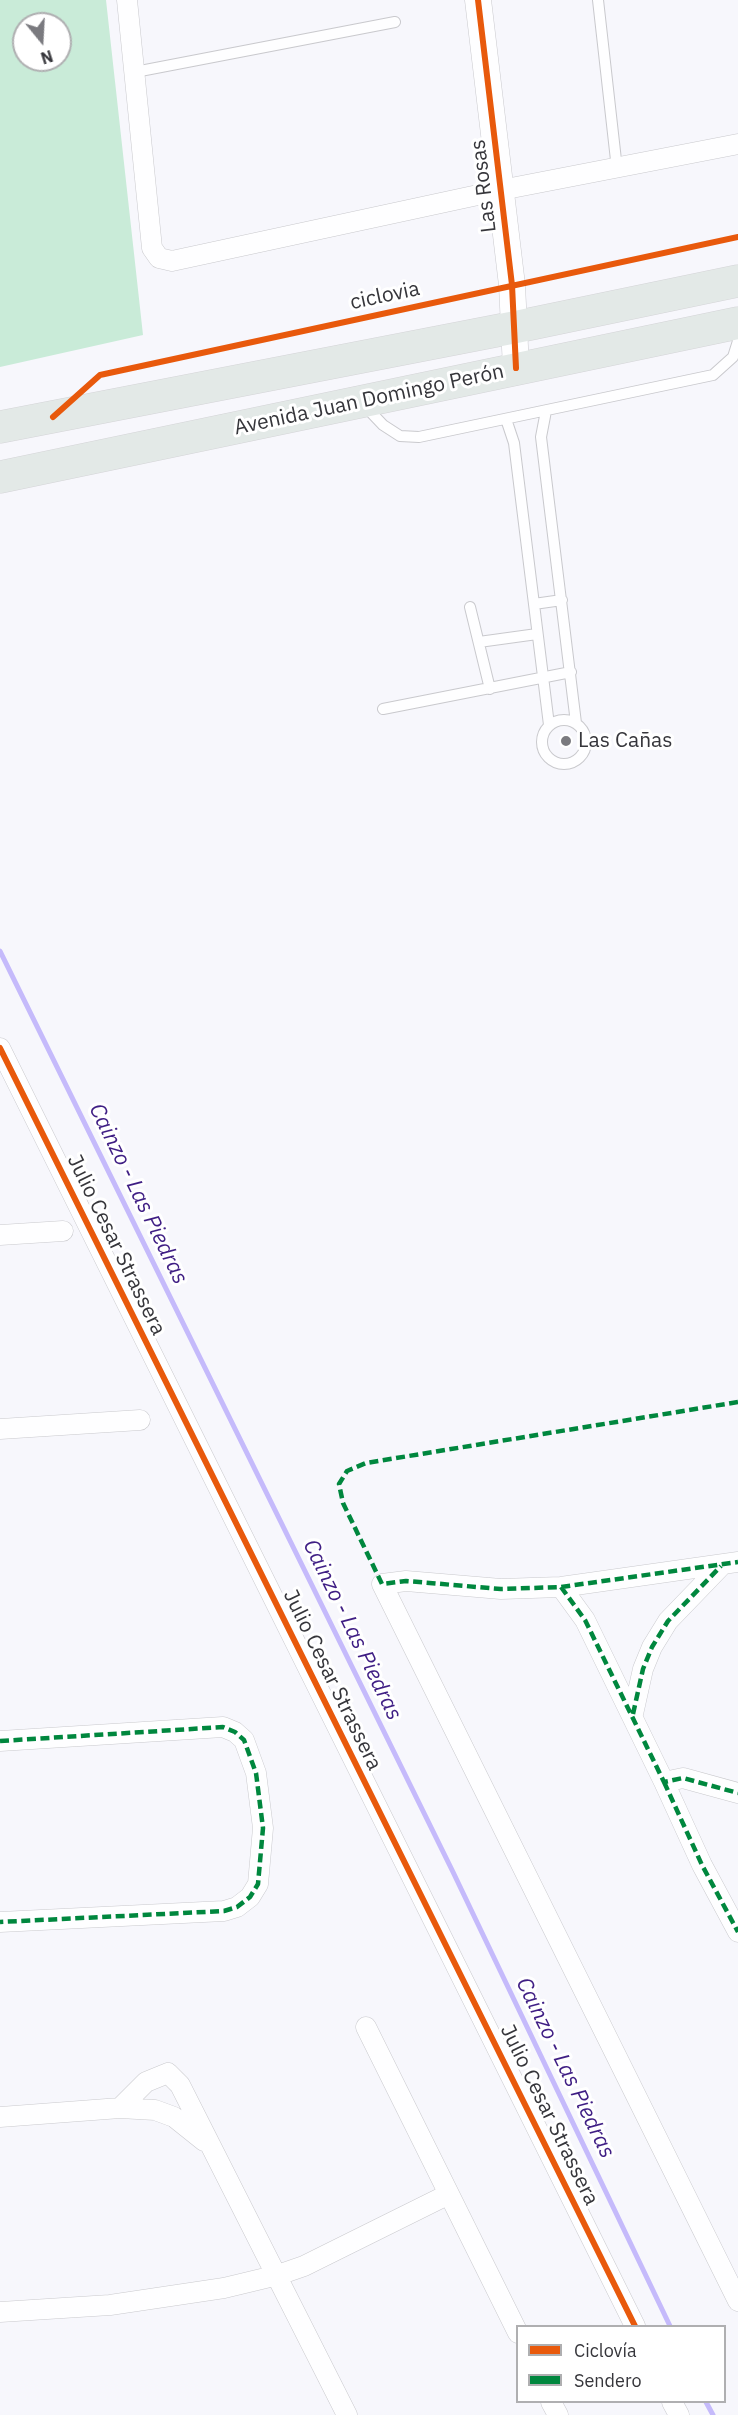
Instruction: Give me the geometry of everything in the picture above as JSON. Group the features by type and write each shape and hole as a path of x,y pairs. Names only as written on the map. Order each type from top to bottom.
{"main road":[{"name":"Avenida Juan Domingo Perón","path":"0,427 516,327 738,280"},
{"name":"Avenida Juan Domingo Perón","path":"0,477 738,323"},
{"path":"236,381 245,427"}],"street":[{"path":"127,0 152,248 159,258 172,261 501,190 738,144"},
{"name":"Las Rosas","path":"478,0 516,327 516,368"},
{"name":"Julio Cesar Strassera","path":"0,1048 635,2325"},
{"path":"0,1235 63,1231"},
{"path":"0,1429 140,1420"},
{"path":"729,1564 561,1587 501,1589 406,1581 382,1584 738,2301"},
{"path":"633,1714 643,1669 657,1638 668,1621 729,1564"},
{"path":"561,1587 585,1620 633,1714 702,1865 738,1932"},
{"path":"0,1741 223,1727 236,1732 244,1740 256,1773 263,1828 258,1884 250,1897 237,1908 224,1911 0,1922"},
{"path":"664,1782 683,1778 738,1793"},
{"path":"366,2027 516,2329"},
{"path":"120,2108 146,2082 168,2073 180,2085 278,2275 346,2415"},
{"path":"0,2117 120,2108 155,2110 174,2117 210,2147"},
{"path":"0,2312 110,2305 224,2288 278,2275 304,2266 449,2194"}],"lane":[{"path":"598,0 617,169"},
{"path":"135,72 395,22"},
{"path":"361,402 383,425 400,436 418,437 713,375 733,357 738,341"},
{"path":"506,419 514,443 549,725 542,738 542,746 549,759 562,765 577,761 586,749 585,734 576,723 541,437 546,411"},
{"path":"534,604 562,600"},
{"path":"470,607 490,689"},
{"path":"479,642 537,634"},
{"path":"383,709 571,672"},
{"path":"549,725 562,719 576,723"}],"green space":[{"path":"0,0 106,0 143,335 0,367"}],"waterway":[{"name":"Cainzo - Las Piedras","path":"0,951 453,1872 670,2325"},
{"name":"Cainzo - Las Piedras","path":"707,2403 713,2415"}],"marked path":[{"path":"738,1402 366,1463 347,1471 339,1484 343,1503 382,1584 406,1581 501,1589 561,1587 738,1562"},
{"path":"633,1714 643,1669 652,1647 668,1621 721,1566"},
{"path":"561,1587 585,1620 664,1782 683,1778 738,1793"},
{"path":"0,1741 223,1727 235,1732 244,1740 256,1773 263,1828 258,1884 250,1897 237,1907 224,1911 0,1922"},
{"path":"664,1782 702,1865 738,1932"}],"cycle path":[{"path":"478,0 512,285 516,368"},
{"name":"ciclovia","path":"53,417 100,375 738,237"},
{"path":"0,1048 635,2325"}],"place":[{"name":"Las Cañas","path":"566,741"}]}
